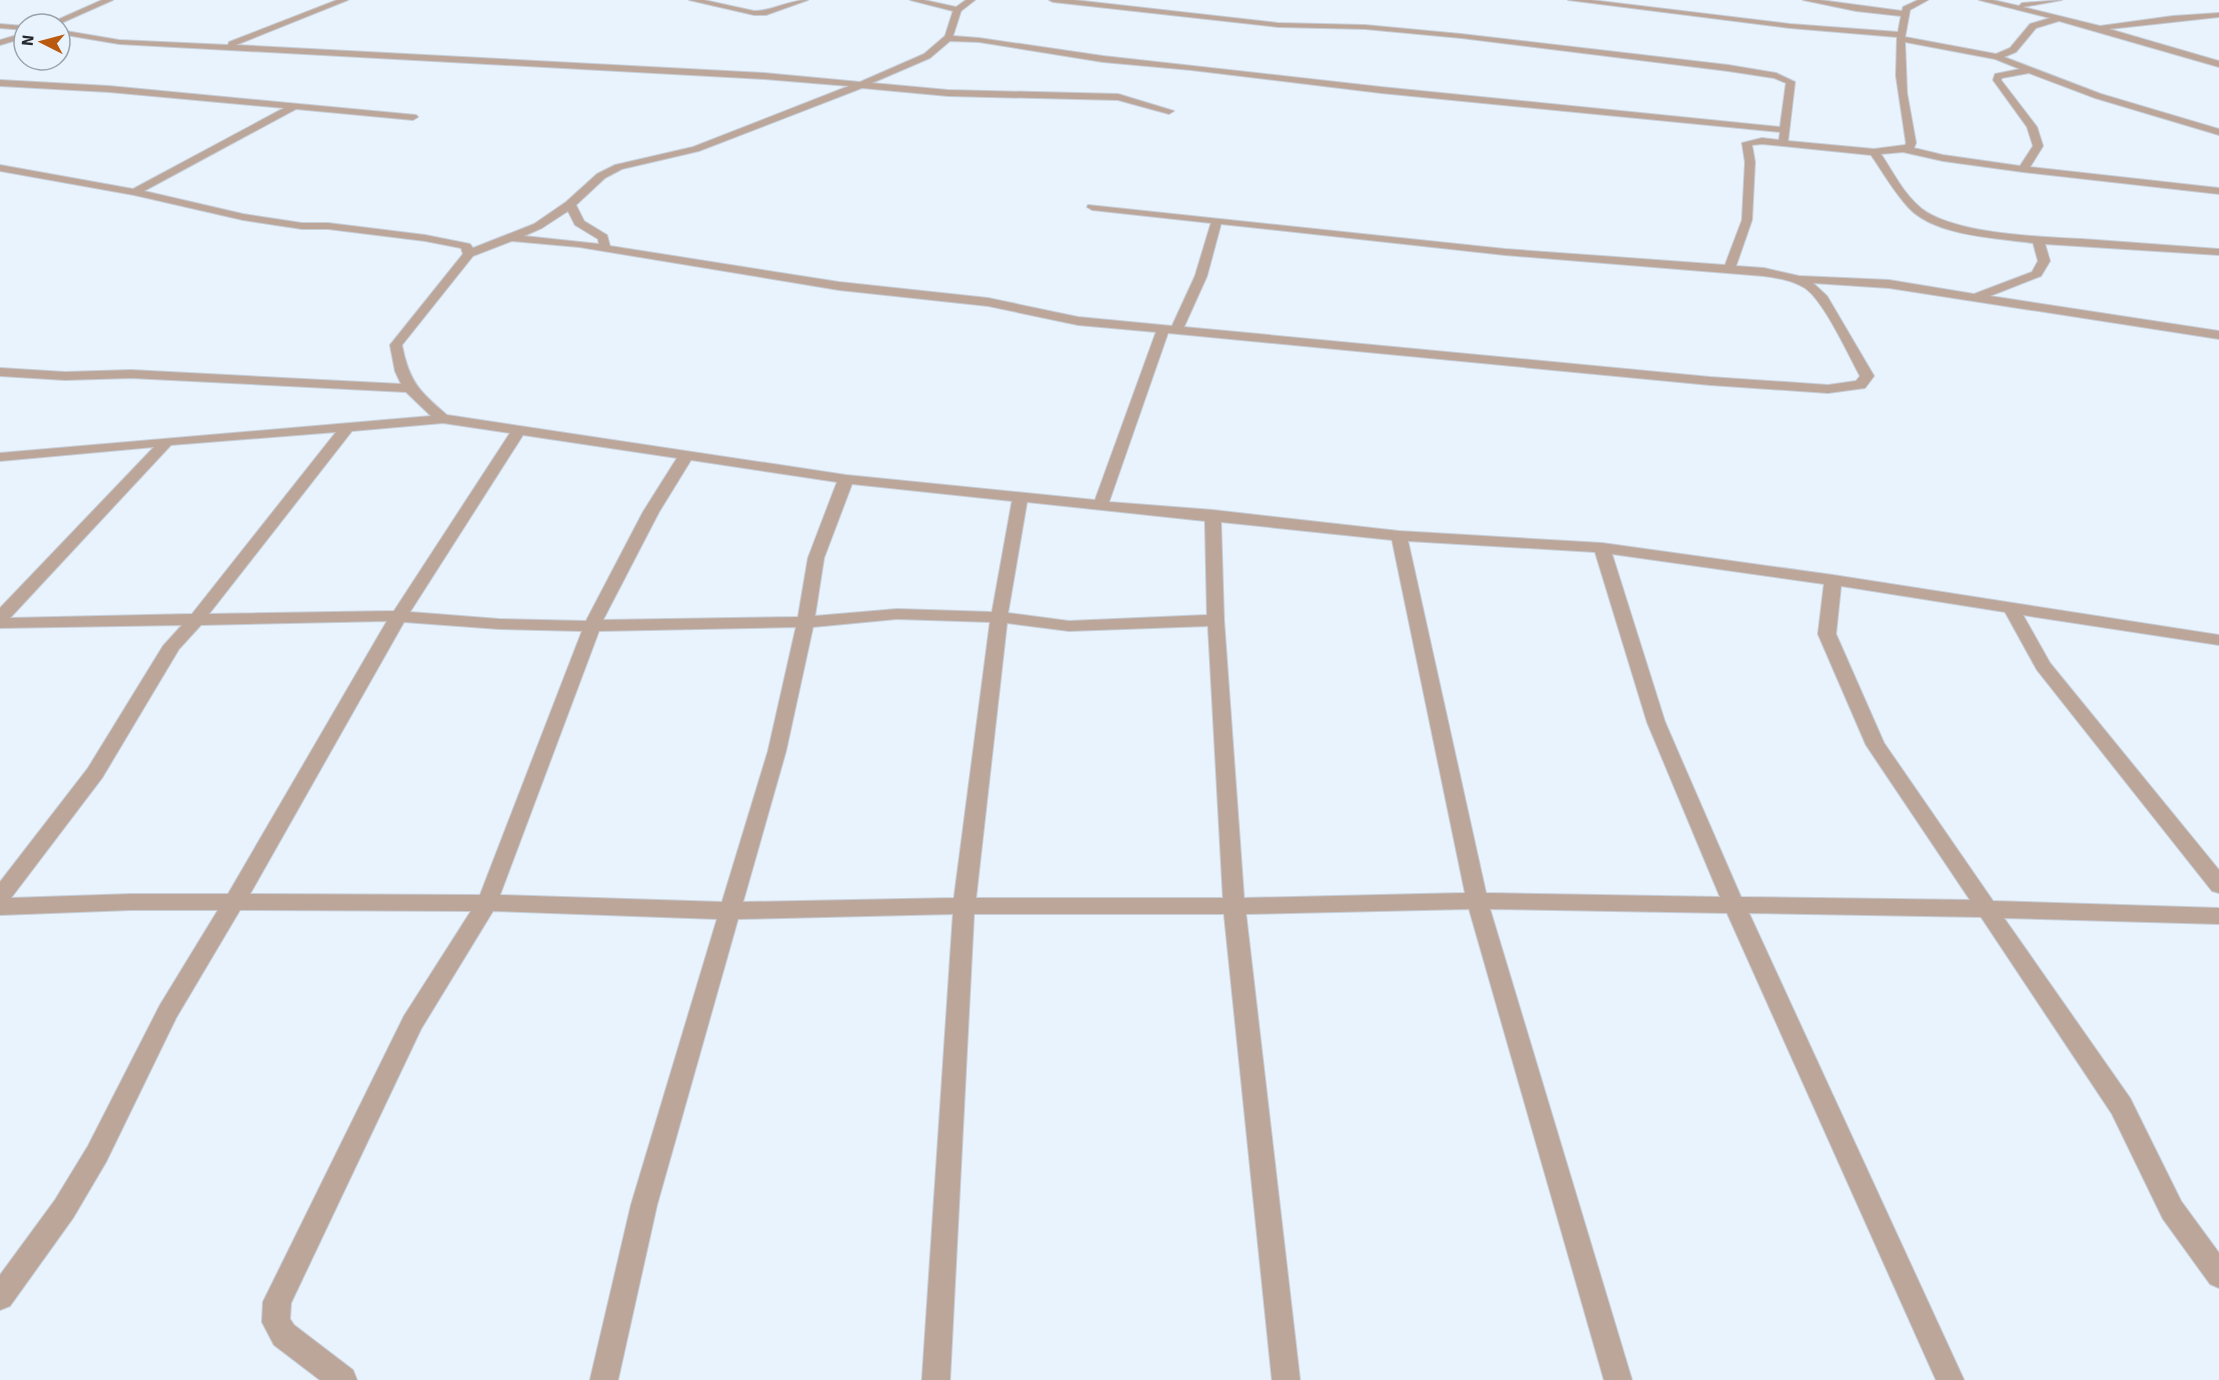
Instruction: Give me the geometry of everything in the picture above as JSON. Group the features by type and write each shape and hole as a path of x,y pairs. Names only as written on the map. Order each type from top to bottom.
{"street":[{"path":"72,16 109,0"},
{"path":"225,46 344,0"},
{"path":"693,0 754,14 804,0"},
{"path":"914,0 957,10"},
{"path":"443,419 408,388 400,372 396,345 470,254 538,226 570,204 601,176 619,167 696,149 863,84 927,56 948,38 957,10 971,0"},
{"path":"1053,0 1278,25 1365,27 1461,36 1728,68 1776,76 1791,82 1783,144"},
{"path":"1572,0 1901,37 1997,57 2098,96 2219,132"},
{"path":"1807,0 1856,9 1905,14"},
{"path":"1905,149 1909,148 1911,143 1900,87 1901,37 1906,9 1924,0"},
{"path":"1983,0 2096,28 2219,64"},
{"path":"2011,7 2058,0"},
{"path":"2096,28 2173,18 2219,15"},
{"path":"1997,57 2013,50 2032,26 2059,19"},
{"path":"72,34 119,42 764,76 948,93 1118,98 1169,111"},
{"path":"948,38 979,40 1103,59 1346,86 1784,130"},
{"path":"2023,169 2038,146 2032,127 1996,80 1998,76 2031,70"},
{"path":"0,83 109,89 413,117"},
{"path":"134,192 293,107"},
{"path":"1729,270 1747,220 1750,162 1748,143 1874,152 1905,149 1943,158 2023,169 2219,191"},
{"path":"1874,152 1916,210 1927,218 1945,224 2038,240 2219,252"},
{"path":"0,168 134,192 272,222 328,226 426,238 466,246 470,254"},
{"path":"570,204 579,223 603,237 605,248"},
{"path":"1092,207 1505,252 1764,272 1798,279 1889,284 2219,335"},
{"path":"1101,504 1170,329 1201,276 1217,220"},
{"path":"509,237 605,248 839,286 988,302 1078,321 1710,381 1828,389 1860,385 1867,376 1821,296 1812,286 1798,279"},
{"path":"1975,297 2037,274 2044,261 2038,240"},
{"path":"0,372 65,376 131,374 408,388"},
{"path":"0,471 8,456 443,419 518,432 846,479 1399,536 1602,548 1833,580 2219,640"},
{"path":"0,897 95,773 172,646 196,620 347,427"},
{"path":"0,1297 64,1209 97,1154 168,1012 234,903 399,616 518,432"},
{"path":"0,618 62,555 167,441"},
{"path":"343,1380 284,1335 276,1322 277,1302 412,1023 487,903 592,626 651,512 686,456"},
{"path":"604,1380 644,1205 777,751 806,622 816,558 846,479"},
{"path":"936,1380 964,906 999,616 1020,496"},
{"path":"1213,516 1216,620 1234,906 1286,1380"},
{"path":"1399,536 1477,901 1618,1380"},
{"path":"1602,548 1656,722 1734,905 1950,1380"},
{"path":"1833,580 1827,634 1875,745 2121,1106 2172,1210 2219,1275"},
{"path":"2011,608 2043,666 2219,885"},
{"path":"0,623 399,616 499,624 592,626 806,622 897,614 999,616 1069,626 1216,620"},
{"path":"0,907 131,902 487,903 731,911 964,906 1234,906 1477,901 1986,909 2219,916"}]}
